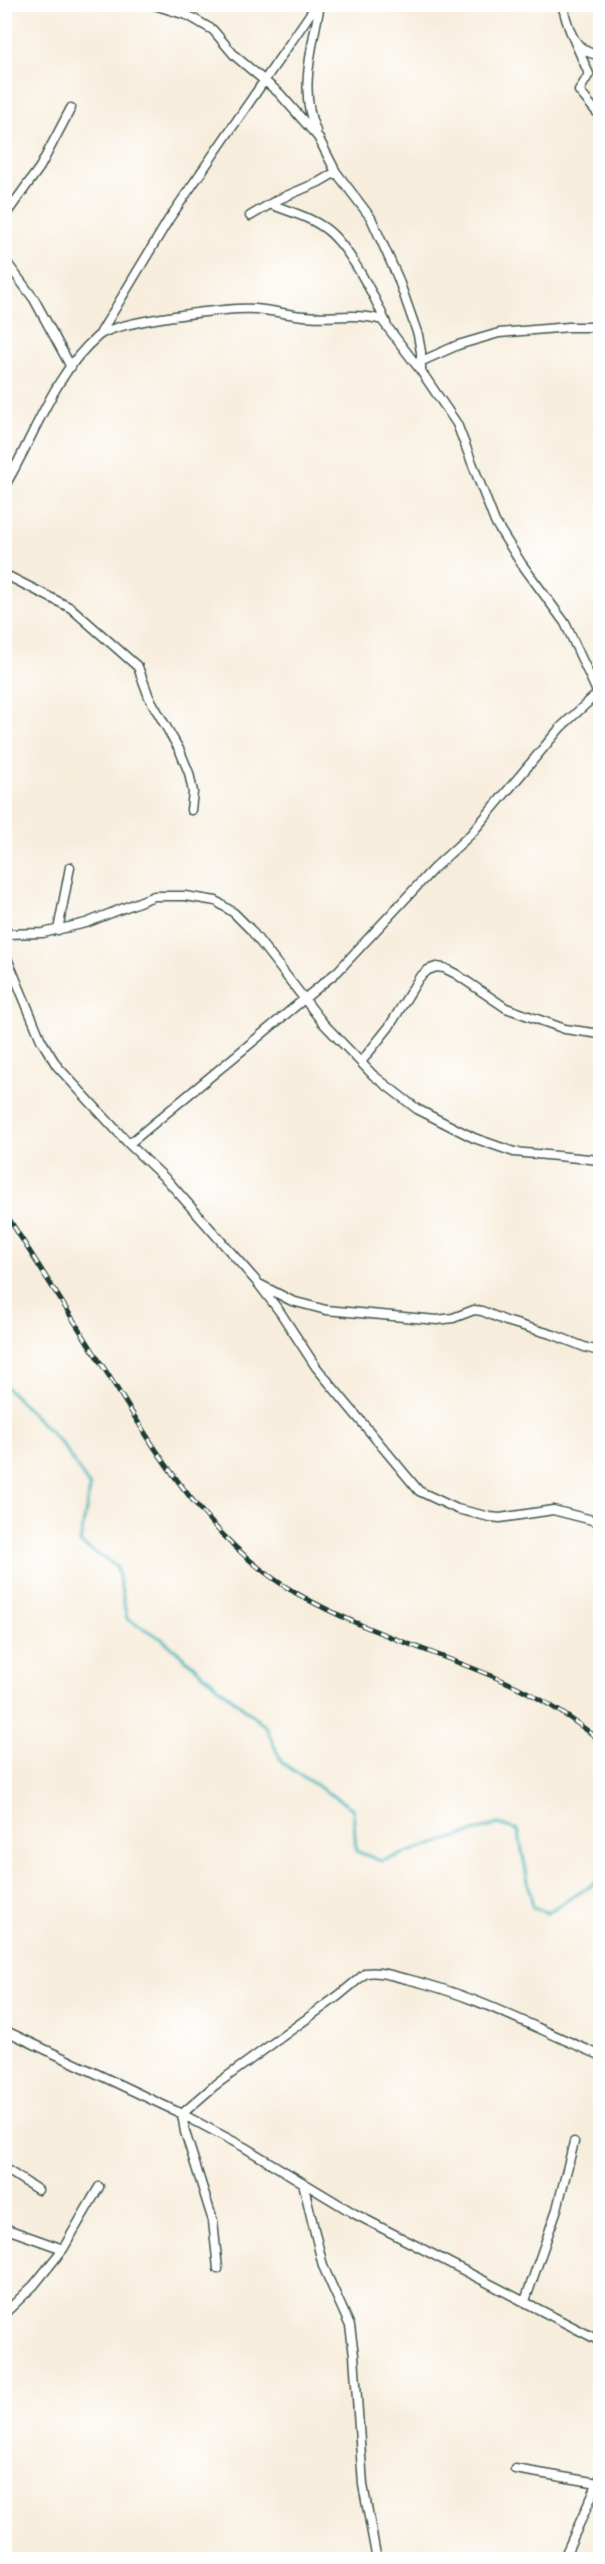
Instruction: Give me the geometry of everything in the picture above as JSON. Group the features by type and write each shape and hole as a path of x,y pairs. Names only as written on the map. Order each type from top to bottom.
{"street":[{"path":"151,4 204,23 213,30 235,56 266,80 318,137"},
{"path":"4,487 54,393 71,367 100,334 169,219 319,4"},
{"path":"319,4 308,73 308,106 318,137 336,172 363,206 379,234 398,278 418,335 422,366"},
{"path":"562,4 573,38 589,74 579,91 600,116"},
{"path":"573,38 586,52 600,55"},
{"path":"4,217 40,167 71,108"},
{"path":"250,216 336,172"},
{"path":"129,1144 338,971 433,869 471,834 561,728 599,696 565,624 495,522 457,424 422,366 387,324 352,261 333,235 310,220 270,204"},
{"path":"4,259 34,299 71,367"},
{"path":"100,334 118,326 140,322 253,309 304,316 366,317 387,324"},
{"path":"422,366 459,345 499,333 569,327 600,327"},
{"path":"4,574 71,608 138,667 149,697 180,751 189,773 193,792 191,810"},
{"path":"58,930 70,867"},
{"path":"4,934 20,935 58,930 86,923 154,896 185,896 216,901 234,913 250,929 323,1023 383,1085 417,1109 482,1141 514,1152 600,1160"},
{"path":"4,951 50,1056 129,1144 168,1181 257,1282 316,1367 413,1484 427,1497 458,1509 490,1517 500,1518 553,1510 600,1522"},
{"path":"361,1062 389,1027 419,978 428,970 436,968 444,968 456,974 506,1008 565,1029 600,1034"},
{"path":"257,1282 284,1298 326,1310 438,1320 453,1318 474,1310 482,1311 600,1351"},
{"path":"182,2114 214,2086 366,1973 384,1973 455,1992 525,2020 600,2055"},
{"path":"4,2030 182,2114 244,2147 355,2214 600,2341"},
{"path":"182,2114 185,2132 213,2221 218,2269"},
{"path":"525,2301 557,2209 574,2142"},
{"path":"4,2168 38,2190"},
{"path":"303,2183 323,2266 350,2326 363,2485 377,2559"},
{"path":"4,2314 34,2285 63,2249 99,2187"},
{"path":"4,2228 63,2249"},
{"path":"515,2469 599,2481 563,2559"}],"waterway":[{"path":"4,1385 62,1444 90,1487 80,1543 117,1567 127,1619 162,1639 266,1727 282,1763 353,1809 356,1851 381,1861 498,1824 518,1830 533,1907 547,1913 600,1880"}],"railway":[{"path":"4,1211 147,1437 189,1496 238,1550 266,1573 296,1593 346,1619 478,1670 530,1693 600,1740"}]}
